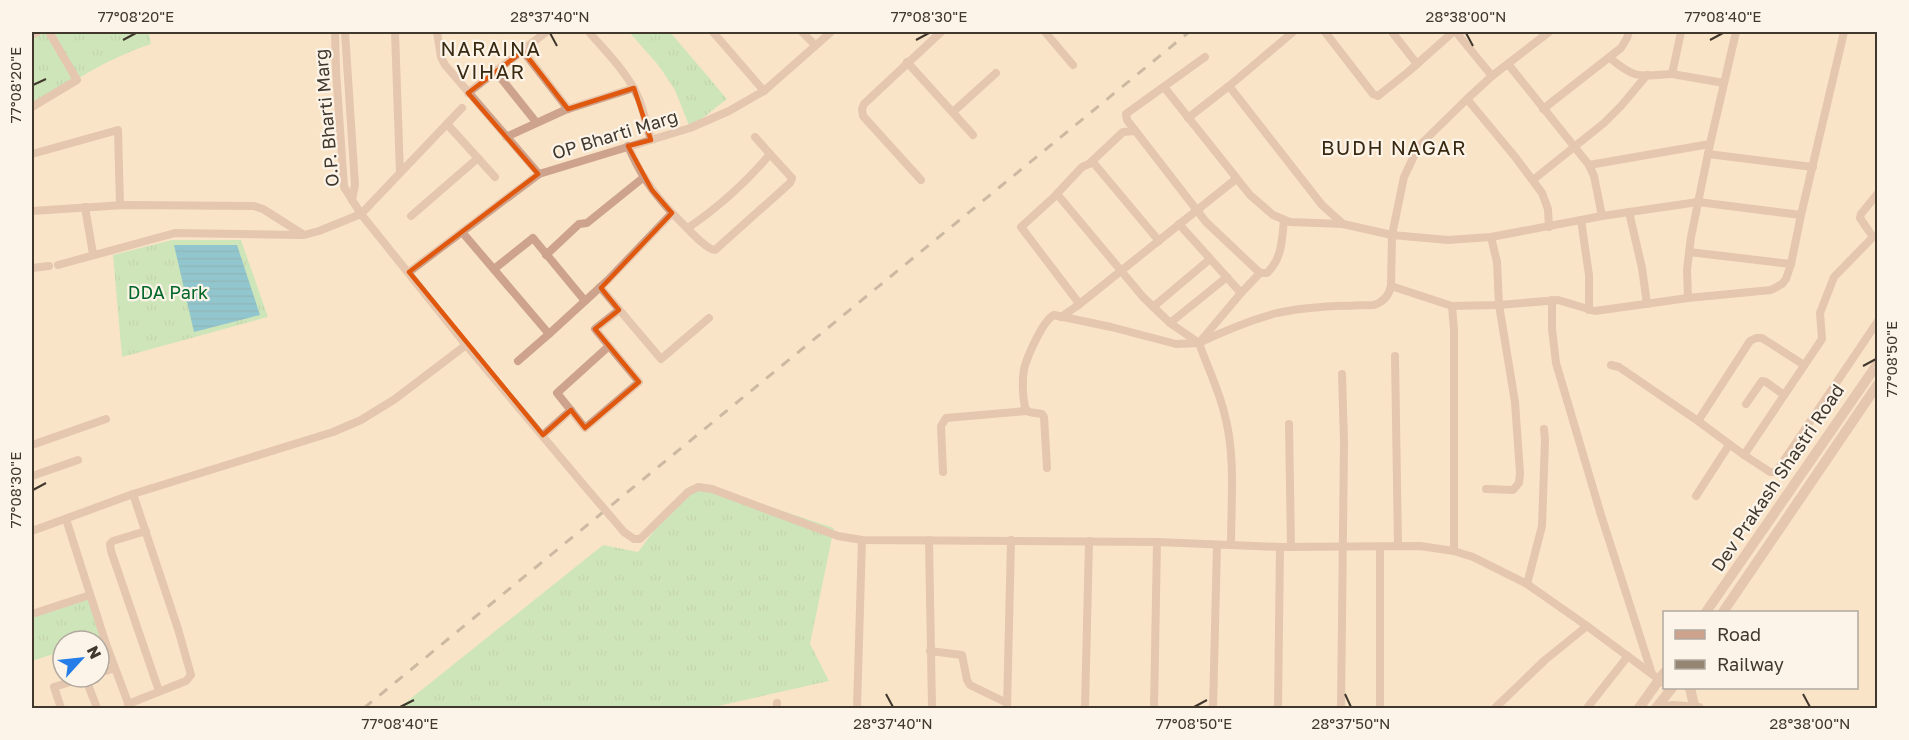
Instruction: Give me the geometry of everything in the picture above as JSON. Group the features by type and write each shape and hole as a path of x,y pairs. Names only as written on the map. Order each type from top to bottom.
{"street":[{"path":"32,106 77,80 49,32"},
{"name":"O.P. Bharti Marg","path":"335,32 344,187 361,214 466,345 624,532 634,539 640,539 682,497 698,487 712,489 838,536 862,540"},
{"name":"O.P. Bharti Marg","path":"345,32 355,185 352,200"},
{"path":"395,32 400,173"},
{"path":"437,32 441,57 453,76 539,174"},
{"path":"468,93 546,32"},
{"path":"589,32 634,88 651,140"},
{"path":"713,32 764,91"},
{"path":"802,32 815,45"},
{"name":"OP Bharti Marg","path":"409,272 539,174 700,124 729,111 764,91 831,32"},
{"path":"921,180 863,117 862,112 864,104 941,32"},
{"path":"1045,32 1073,65"},
{"path":"1188,118 1293,32"},
{"path":"1325,32 1378,96 1454,32 1492,76"},
{"path":"1392,32 1417,64"},
{"path":"1026,411 1024,374 1027,361 1050,316 1061,316 1176,344 1199,343 1217,334 1276,314 1313,308 1374,305 1381,302 1387,297 1391,286 1392,235 1404,177 1421,144 1492,76 1549,32"},
{"path":"1543,109 1610,58 1624,44 1629,32"},
{"path":"1672,74 1681,32"},
{"path":"1688,298 1689,252 1698,202 1736,32"},
{"path":"1391,286 1452,306 1500,305 1552,300 1564,301 1589,310 1607,310 1688,298 1771,290 1778,287 1786,279 1791,264 1844,32"},
{"path":"523,51 568,109"},
{"path":"1205,57 1126,114 1127,120 1196,210 1260,273 1267,273 1281,252 1284,220"},
{"path":"1610,58 1631,74 1672,74 1724,83"},
{"path":"907,62 973,135"},
{"path":"1508,64 1589,165 1594,176 1602,216"},
{"path":"496,72 536,122"},
{"path":"953,112 996,73"},
{"path":"1533,180 1612,114 1647,75"},
{"path":"1229,86 1322,205 1343,224"},
{"path":"1164,87 1236,179 1264,209 1284,220 1299,224 1343,224 1392,235 1448,240 1491,237 1602,216 1698,202 1801,215"},
{"path":"506,137 568,109 634,88"},
{"path":"1467,99 1533,180 1546,201 1549,226"},
{"path":"58,265 175,233 304,235 319,231 361,214 462,108"},
{"path":"447,123 495,177"},
{"path":"32,154 118,130 120,205"},
{"path":"1077,306 1078,302 1021,227 1082,167 1092,161 1123,132 1135,131"},
{"path":"628,146 652,190 708,248 716,250 792,181 791,176 755,137"},
{"path":"1589,165 1710,144"},
{"path":"688,228 723,203 770,154"},
{"path":"1708,154 1813,167"},
{"path":"411,216 477,158"},
{"path":"1092,161 1159,241"},
{"path":"546,255 579,225 587,223 644,177"},
{"path":"1061,316 1122,272 1236,179"},
{"path":"1744,455 1822,339 1820,313 1834,277 1873,237 1860,218 1878,193"},
{"path":"1057,194 1153,307 1170,323 1199,343 1224,411 1228,430 1231,461 1231,545"},
{"path":"32,211 120,205 254,206 263,209 304,235"},
{"path":"85,207 93,254"},
{"path":"1629,212 1642,268 1647,304"},
{"path":"518,361 600,287 672,213"},
{"path":"1581,220 1589,275 1589,310"},
{"path":"1179,224 1241,293"},
{"path":"462,232 549,334"},
{"path":"1486,489 1513,490 1519,483 1520,473 1515,402 1500,305 1497,262 1491,237"},
{"path":"494,269 533,238 585,301"},
{"path":"1689,252 1791,264"},
{"path":"1153,307 1210,259"},
{"path":"32,268 50,266"},
{"path":"1199,343 1260,273"},
{"path":"1170,323 1227,277"},
{"path":"600,287 661,359 709,318"},
{"path":"1552,300 1556,363 1600,515 1663,677"},
{"path":"1452,306 1454,330 1454,551"},
{"path":"609,346 556,393 585,428 639,382 596,329 619,310"},
{"path":"1611,365 1619,367 1770,472 1776,472 1878,321"},
{"path":"1698,421 1753,339 1762,338 1804,365"},
{"path":"32,531 133,494 333,432 361,420 395,399 466,345"},
{"path":"1395,356 1398,546"},
{"name":"Dev Prakash Shastri Road","path":"1707,611 1878,363"},
{"path":"1341,708 1342,374"},
{"path":"1746,404 1762,381 1784,395"},
{"name":"Dev Prakash Shastri Road","path":"1724,611 1878,384"},
{"path":"543,435 571,410"},
{"path":"943,472 941,426 946,418 1026,411 1041,414 1044,417 1047,468"},
{"path":"32,445 106,419"},
{"path":"1289,424 1292,547"},
{"path":"1527,584 1542,526 1544,429"},
{"path":"1696,496 1729,445"},
{"path":"32,476 78,460"},
{"path":"66,519 129,706 186,681 191,675 181,637 133,494"},
{"path":"146,531 113,541 110,544 159,691"},
{"path":"857,708 862,540 1157,542 1280,547 1420,546 1454,551 1473,557 1527,584 1663,681"},
{"path":"929,540 932,708"},
{"path":"930,651 962,655 970,685 1007,706 1011,540"},
{"path":"1085,708 1089,541"},
{"path":"1154,708 1157,542"},
{"path":"1213,708 1216,545"},
{"path":"1278,708 1280,547"},
{"path":"1380,547 1380,708"},
{"path":"32,614 90,595"},
{"path":"1495,708 1545,660 1587,626"},
{"path":"1587,708 1628,656"},
{"path":"111,669 115,668"},
{"path":"1639,708 1663,684"},
{"path":"1663,688 1657,708 1696,707 1691,689"},
{"path":"55,689 61,708"},
{"path":"90,689 97,708"}],"highlighted area":[{"path":"523,51 568,109 634,88 651,140 628,146 652,190 672,213 601,288 619,310 595,329 639,382 585,428 571,410 543,435 409,272 538,174 468,93"}],"green space":[{"path":"45,32 149,32 151,44 119,56 89,72 32,109 32,39"},
{"path":"629,32 670,32 727,99 690,128 675,90 659,66"},
{"name":"DDA Park","path":"172,240 241,240 268,317 122,357 113,255"},
{"path":"698,483 834,528 810,644 829,681 709,708 399,708 603,545 638,552 685,489"},
{"path":"90,595 101,629 51,629 51,655 32,661 32,614"}],"water":[{"path":"174,245 237,245 260,315 194,332"}],"railway":[{"path":"364,708 1189,32"}],"district":[{"name":"NARAINA VIHAR","path":"491,60"},
{"name":"BUDH NAGAR","path":"1394,148"}]}
